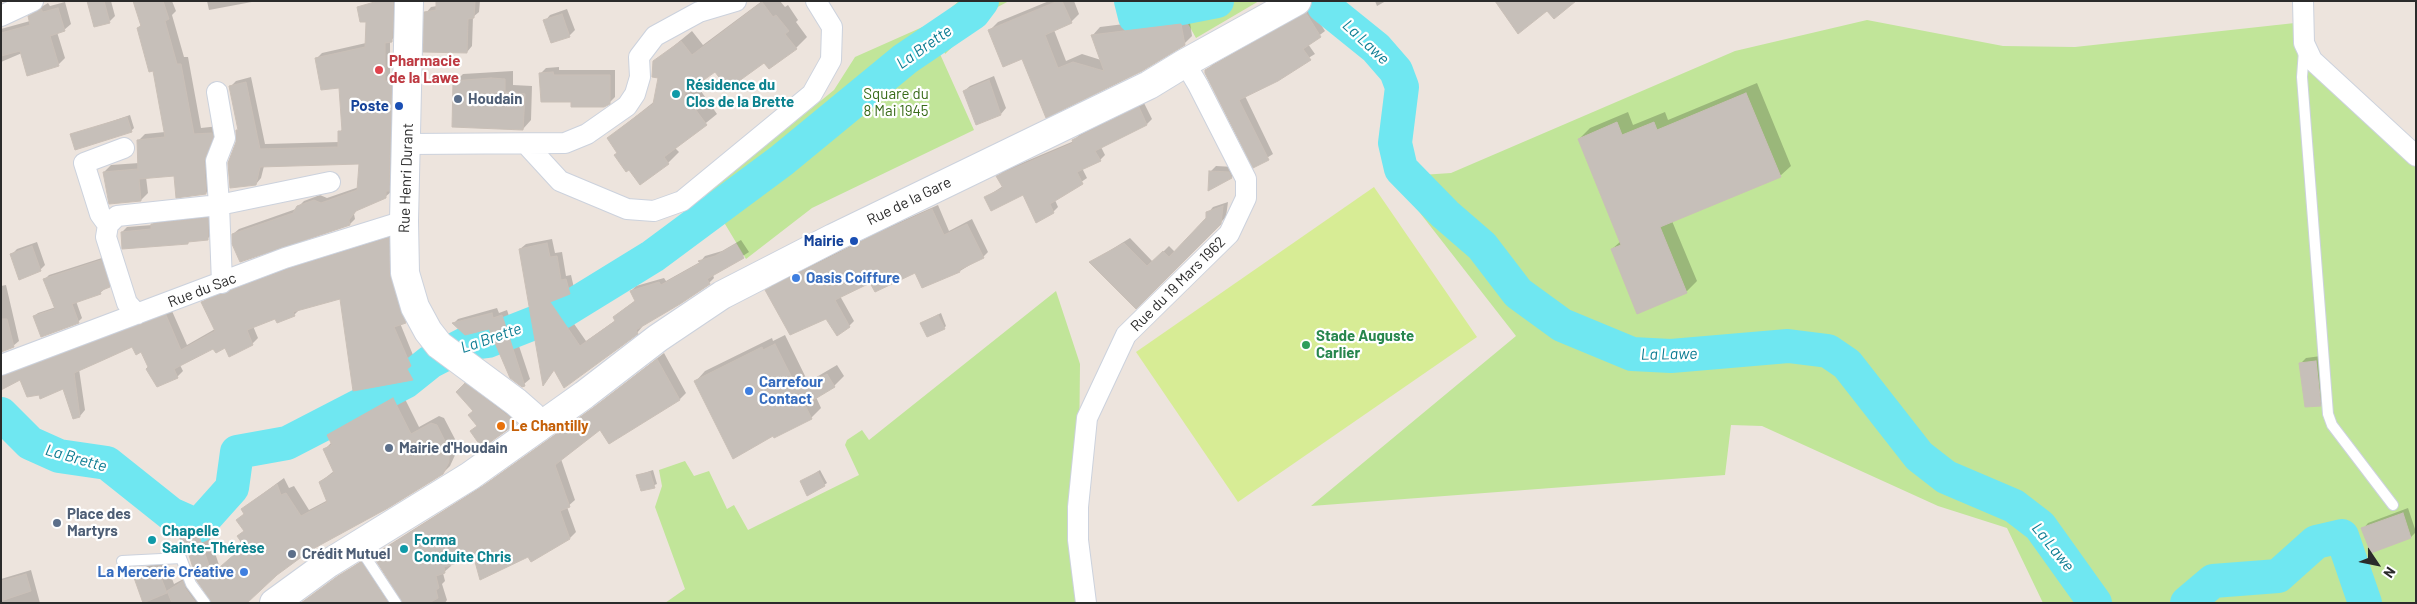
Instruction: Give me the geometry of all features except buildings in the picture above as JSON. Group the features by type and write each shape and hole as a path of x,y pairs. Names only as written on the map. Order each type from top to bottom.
{"main road":[{"name":"Rue Henri Durant","path":"409,1 404,221 405,273 415,307 428,332 447,352 516,402 532,416 538,428"},
{"name":"Rue de la Gare","path":"274,603 329,563 470,476 538,428 658,338 722,295 832,238 1149,85 1296,1"}],"street":[{"path":"1,16 33,1"},
{"path":"407,144 565,143 587,134 628,106 636,94 640,77 639,57 654,36 698,12 736,1"},
{"path":"526,144 560,181 627,210 654,211 682,201 812,94 831,60 832,27 816,1"},
{"path":"2303,1 2304,43 2312,60 2416,156"},
{"name":"Rue du 19 Mars 1962","path":"1086,603 1078,540 1078,508 1087,418 1126,335 1228,234 1246,198 1246,179 1185,63"},
{"path":"217,92 225,138 216,161 222,283"},
{"path":"108,224 100,214 84,163 124,148"},
{"path":"137,314 127,303 106,237 108,224 117,216 219,205 330,182"},
{"name":"Rue du Sac","path":"1,365 285,258 404,221"}],"lane":[{"path":"2304,43 2302,77 2328,414 2332,424 2392,505"},
{"path":"358,546 396,603"},
{"path":"122,562 181,558 191,584 205,603"}],"green space":[{"path":"959,1 1009,1 990,11 945,54 937,20"},
{"path":"1126,1 1259,1 1196,38 1183,15 1129,23"},
{"path":"1867,20 2003,46 2075,47 2304,22 2304,43 2416,147 2416,603 2043,603 2007,528 1938,506 1762,426 1731,425 1725,475 1311,506 1516,336 1392,177 1451,173 1735,51"},
{"name":"Square du 8 Mai 1945","path":"927,25 974,130 812,208 746,259 707,194 834,90 855,57"},
{"name":"Stade Auguste Carlier","path":"1374,187 1477,337 1238,502 1136,352"},
{"path":"1056,291 1080,364 1078,540 1086,603 665,603 685,589 655,507 662,486 659,470 685,461 694,476 709,471 727,509 734,505 748,530 859,475 845,445 847,440 862,430 869,440"}],"waterway":[{"name":"La Brette","path":"1,414 30,443 59,456 107,463 171,514 198,526 232,488 237,452 287,443 405,382 430,362 465,344 488,341 562,312 653,256 781,161 905,59 973,13 982,1"},
{"name":"La Brette","path":"1131,1 1135,17 1217,1"},
{"name":"La Lawe","path":"1324,6 1376,48 1396,71 1402,87 1395,143 1401,169 1445,214 1482,246 1518,293 1562,325 1632,354 1671,356 1788,346 1828,351 1847,364 1919,456 1946,477 2014,506 2040,526 2095,603"},
{"name":"La Lawe","path":"2187,603 2213,581 2278,576 2316,542 2342,536 2365,603"}],"place":[{"name":"Pharmacie de la Lawe","path":"379,70"},
{"name":"Résidence du Clos de la Brette","path":"676,94"},
{"name":"Houdain","path":"458,99"},
{"name":"Poste","path":"399,106"},
{"name":"Mairie","path":"854,241"},
{"name":"Oasis Coiffure","path":"796,278"},
{"name":"Stade Auguste Carlier","path":"1306,345"},
{"name":"Carrefour Contact","path":"749,391"},
{"name":"Le Chantilly","path":"501,426"},
{"name":"Mairie d'Houdain","path":"389,448"},
{"name":"Place des Martyrs","path":"57,523"},
{"name":"Chapelle Sainte-Thérèse","path":"152,540"},
{"name":"Forma Conduite Chris","path":"404,549"},
{"name":"Crédit Mutuel","path":"292,554"},
{"name":"La Mercerie Créative","path":"244,572"}]}
